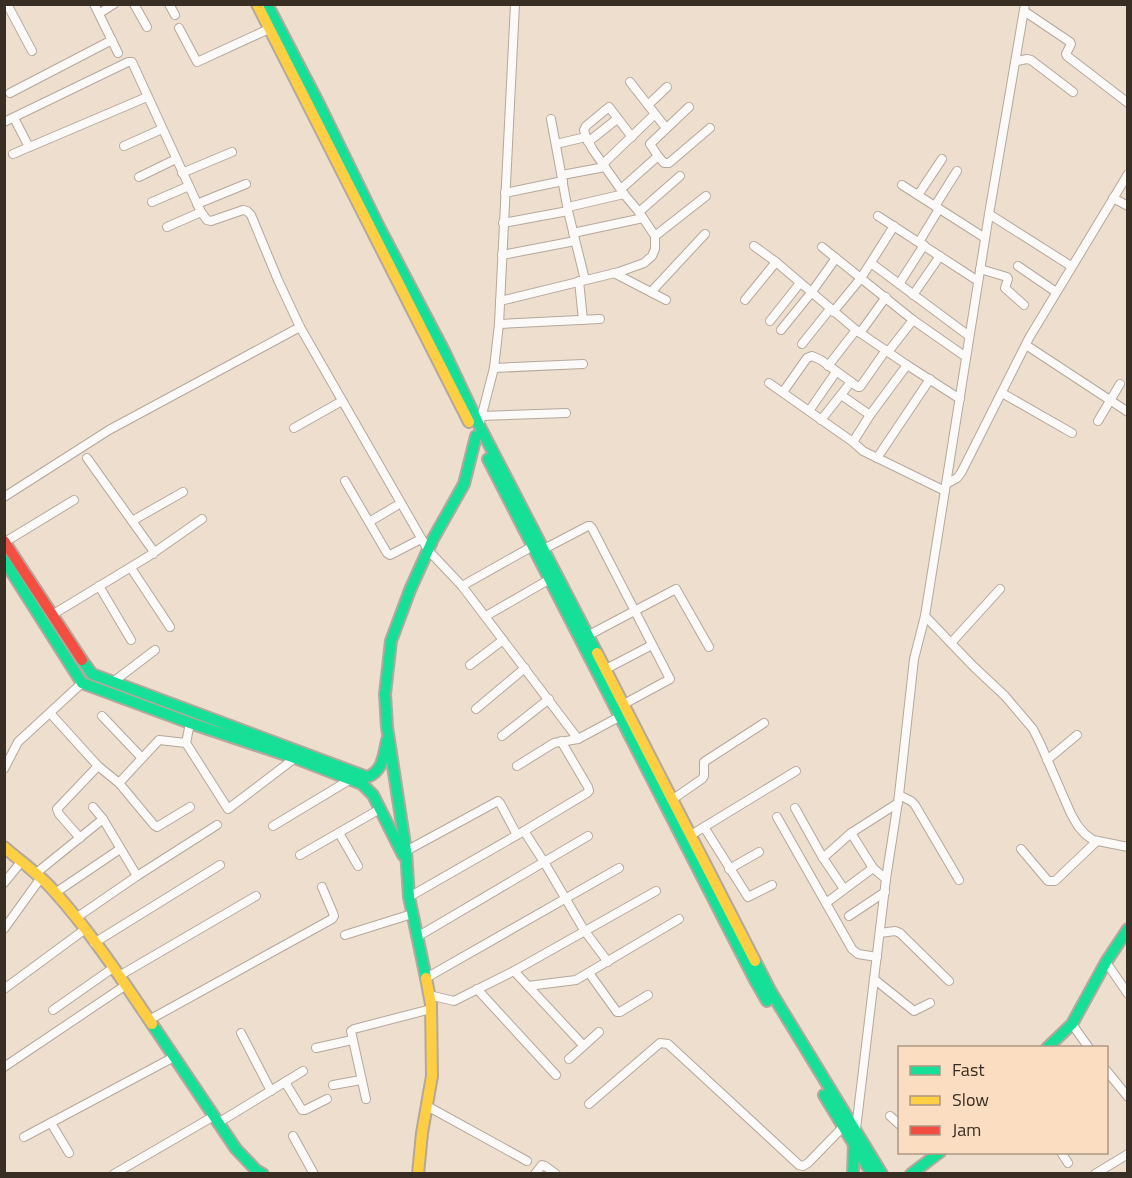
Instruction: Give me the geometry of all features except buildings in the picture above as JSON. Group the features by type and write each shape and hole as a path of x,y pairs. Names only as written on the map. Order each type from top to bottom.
{"street":[{"path":"7,4 32,51"},
{"path":"94,4 118,53"},
{"path":"103,11 114,4"},
{"path":"134,4 147,27"},
{"path":"169,4 175,15"},
{"path":"256,4 380,237 538,547 589,635 771,992 882,1173"},
{"path":"267,4 319,104 380,237"},
{"path":"418,1173 432,1076 431,1009 408,897 406,856 388,736 385,694 391,640 428,550 464,484 494,368 499,324 515,4"},
{"path":"854,1173 854,1142 914,659 925,616 985,238 1025,8 1070,42 1067,56 1128,103"},
{"path":"178,28 197,62 269,29"},
{"path":"10,93 112,40"},
{"path":"1017,61 1032,60 1073,92"},
{"path":"4,122 132,62 199,208 207,220 211,221 243,210 248,211 251,215 300,327 428,550 486,616 578,739"},
{"path":"630,82 666,128"},
{"path":"648,105 668,87"},
{"path":"13,154 147,97"},
{"path":"500,301 614,273 644,263 652,256 656,249 655,236 604,166 587,139 584,128 609,107 632,137"},
{"path":"689,107 650,144 658,156 669,164 710,128"},
{"path":"505,193 604,166 655,114"},
{"path":"14,118 29,147"},
{"path":"551,119 582,280 583,320"},
{"path":"556,144 587,139 617,119"},
{"path":"124,146 162,129"},
{"path":"183,173 232,152"},
{"path":"503,223 568,209 622,191 658,156"},
{"path":"139,177 176,159"},
{"path":"918,195 942,159"},
{"path":"899,284 922,244 937,207 957,171"},
{"path":"946,488 961,473 1026,345 1071,266 1128,174"},
{"path":"502,255 574,237 641,215 680,176"},
{"path":"167,227 246,184"},
{"path":"902,185 985,238"},
{"path":"152,202 189,186"},
{"path":"655,236 706,196"},
{"path":"1113,198 1128,206"},
{"path":"989,214 1071,266"},
{"path":"878,216 978,281"},
{"path":"802,344 861,278 894,226"},
{"path":"651,292 705,234"},
{"path":"754,246 858,332 960,399"},
{"path":"822,247 913,320 966,357"},
{"path":"914,294 940,256"},
{"path":"781,330 836,258"},
{"path":"745,300 776,262"},
{"path":"871,263 969,336"},
{"path":"1018,266 1056,292"},
{"path":"980,269 1007,277 1005,290 1024,304"},
{"path":"614,273 666,300"},
{"path":"770,321 800,283"},
{"path":"828,366 886,297"},
{"path":"499,324 600,319"},
{"path":"783,392 809,356 814,356 860,387 913,320"},
{"path":"4,497 109,430 300,327"},
{"path":"1026,345 1128,412"},
{"path":"494,368 583,364"},
{"path":"853,442 907,365"},
{"path":"809,411 836,372"},
{"path":"877,458 930,379"},
{"path":"821,420 851,382"},
{"path":"769,383 853,442 863,452 946,488"},
{"path":"1098,421 1120,384"},
{"path":"1002,393 1072,433"},
{"path":"840,395 870,415"},
{"path":"294,428 342,401"},
{"path":"478,426 566,413"},
{"path":"87,458 152,549 153,554"},
{"path":"345,481 387,553 390,555 421,538"},
{"path":"132,521 183,492"},
{"path":"74,500 5,542 89,671 367,777 376,773 388,736"},
{"path":"369,522 396,506"},
{"path":"52,615 153,554 202,519"},
{"path":"462,586 538,547 590,526 670,679 624,704"},
{"path":"538,547 550,579 619,717 756,982 872,1173"},
{"path":"4,560 82,683 362,783 380,809 406,856"},
{"path":"130,568 170,627"},
{"path":"486,616 550,579"},
{"path":"99,586 131,640"},
{"path":"589,635 676,589 709,647"},
{"path":"951,643 1000,589"},
{"path":"925,616 1005,696 1033,729 1077,826 1097,841 1128,847"},
{"path":"470,665 503,640"},
{"path":"606,669 652,645"},
{"path":"113,682 155,650"},
{"path":"476,709 525,668"},
{"path":"4,770 18,742 82,683"},
{"path":"502,736 549,699"},
{"path":"50,713 98,766 119,783 154,825 157,827 189,807"},
{"path":"102,716 141,757"},
{"path":"517,766 554,742 578,739 619,717"},
{"path":"190,723 186,743 228,809 295,758"},
{"path":"673,799 704,776 704,762 764,723"},
{"path":"1047,760 1077,735"},
{"path":"119,783 159,740 186,743"},
{"path":"408,897 589,791 561,741"},
{"path":"80,838 57,809 98,766"},
{"path":"691,835 796,771"},
{"path":"273,826 351,779"},
{"path":"824,858 851,833 898,799 911,801 959,880"},
{"path":"406,856 498,801 544,862 584,930 608,962"},
{"path":"93,807 103,819 137,876"},
{"path":"795,808 844,890"},
{"path":"300,855 380,809"},
{"path":"777,817 855,952 877,957"},
{"path":"4,928 37,877 103,819"},
{"path":"76,918 217,825"},
{"path":"704,827 748,897 772,885"},
{"path":"339,833 358,866"},
{"path":"851,833 873,868 886,879"},
{"path":"417,937 588,836"},
{"path":"1022,849 1048,881 1052,882 1097,841"},
{"path":"4,847 55,893 76,918 126,985 236,1149 256,1170 263,1173"},
{"path":"55,893 120,849"},
{"path":"729,868 759,852"},
{"path":"4,883 21,862"},
{"path":"94,943 220,865"},
{"path":"426,978 619,868"},
{"path":"826,903 873,868"},
{"path":"149,1020 332,919 334,916 322,887"},
{"path":"429,995 454,1001 514,971 656,891"},
{"path":"849,916 885,892"},
{"path":"53,1010 116,972 256,896"},
{"path":"345,935 412,914"},
{"path":"528,986 570,982 679,919"},
{"path":"1048,1046 1071,1024 1106,962 1128,929"},
{"path":"4,989 84,930"},
{"path":"880,933 895,931 900,933 948,981"},
{"path":"1106,962 1128,994"},
{"path":"514,971 583,1045"},
{"path":"589,973 617,1012 648,995"},
{"path":"874,979 914,1011 930,1003"},
{"path":"4,1067 126,985"},
{"path":"477,989 556,1075"},
{"path":"366,1099 351,1031 431,1009"},
{"path":"1071,1024 1088,1046"},
{"path":"569,1059 599,1032"},
{"path":"241,1033 271,1091"},
{"path":"316,1048 352,1040"},
{"path":"589,1104 660,1043 664,1043 668,1044 800,1165 808,1163 844,1126"},
{"path":"24,1137 174,1057"},
{"path":"114,1173 271,1091 303,1071"},
{"path":"1108,1071 1128,1096"},
{"path":"333,1085 361,1080"},
{"path":"285,1082 302,1110 327,1099"},
{"path":"427,1106 527,1161"},
{"path":"890,1116 898,1123"},
{"path":"51,1123 69,1153"},
{"path":"293,1136 314,1173"},
{"path":"1062,1154 1068,1163"},
{"path":"1095,1173 1128,1154"},
{"path":"911,1173 932,1155"},
{"path":"535,1173 542,1165 556,1173"}],"traffic: fast":[{"path":"267,4 443,349 479,425 597,653"},
{"path":"426,978 409,897 406,851 387,727 385,694 391,641 410,590 433,539 464,484 476,436"},
{"path":"488,459 767,1001"},
{"path":"4,560 82,683 362,784 373,795 403,855"},
{"path":"82,660 92,674 367,777 380,767 387,740"},
{"path":"1049,1046 1072,1024 1106,962 1128,929"},
{"path":"755,961 771,992 882,1174"},
{"path":"152,1024 236,1149 256,1170 263,1174"},
{"path":"824,1095 872,1174"},
{"path":"853,1174 854,1143"},
{"path":"911,1174 937,1154"}],"traffic: slow":[{"path":"257,4 469,422"},
{"path":"597,653 755,961"},
{"path":"4,847 42,878 67,906 105,955 152,1024"},
{"path":"418,1174 422,1133 432,1076 431,1004 426,978"}],"traffic: jam":[{"path":"4,541 82,660"}]}
